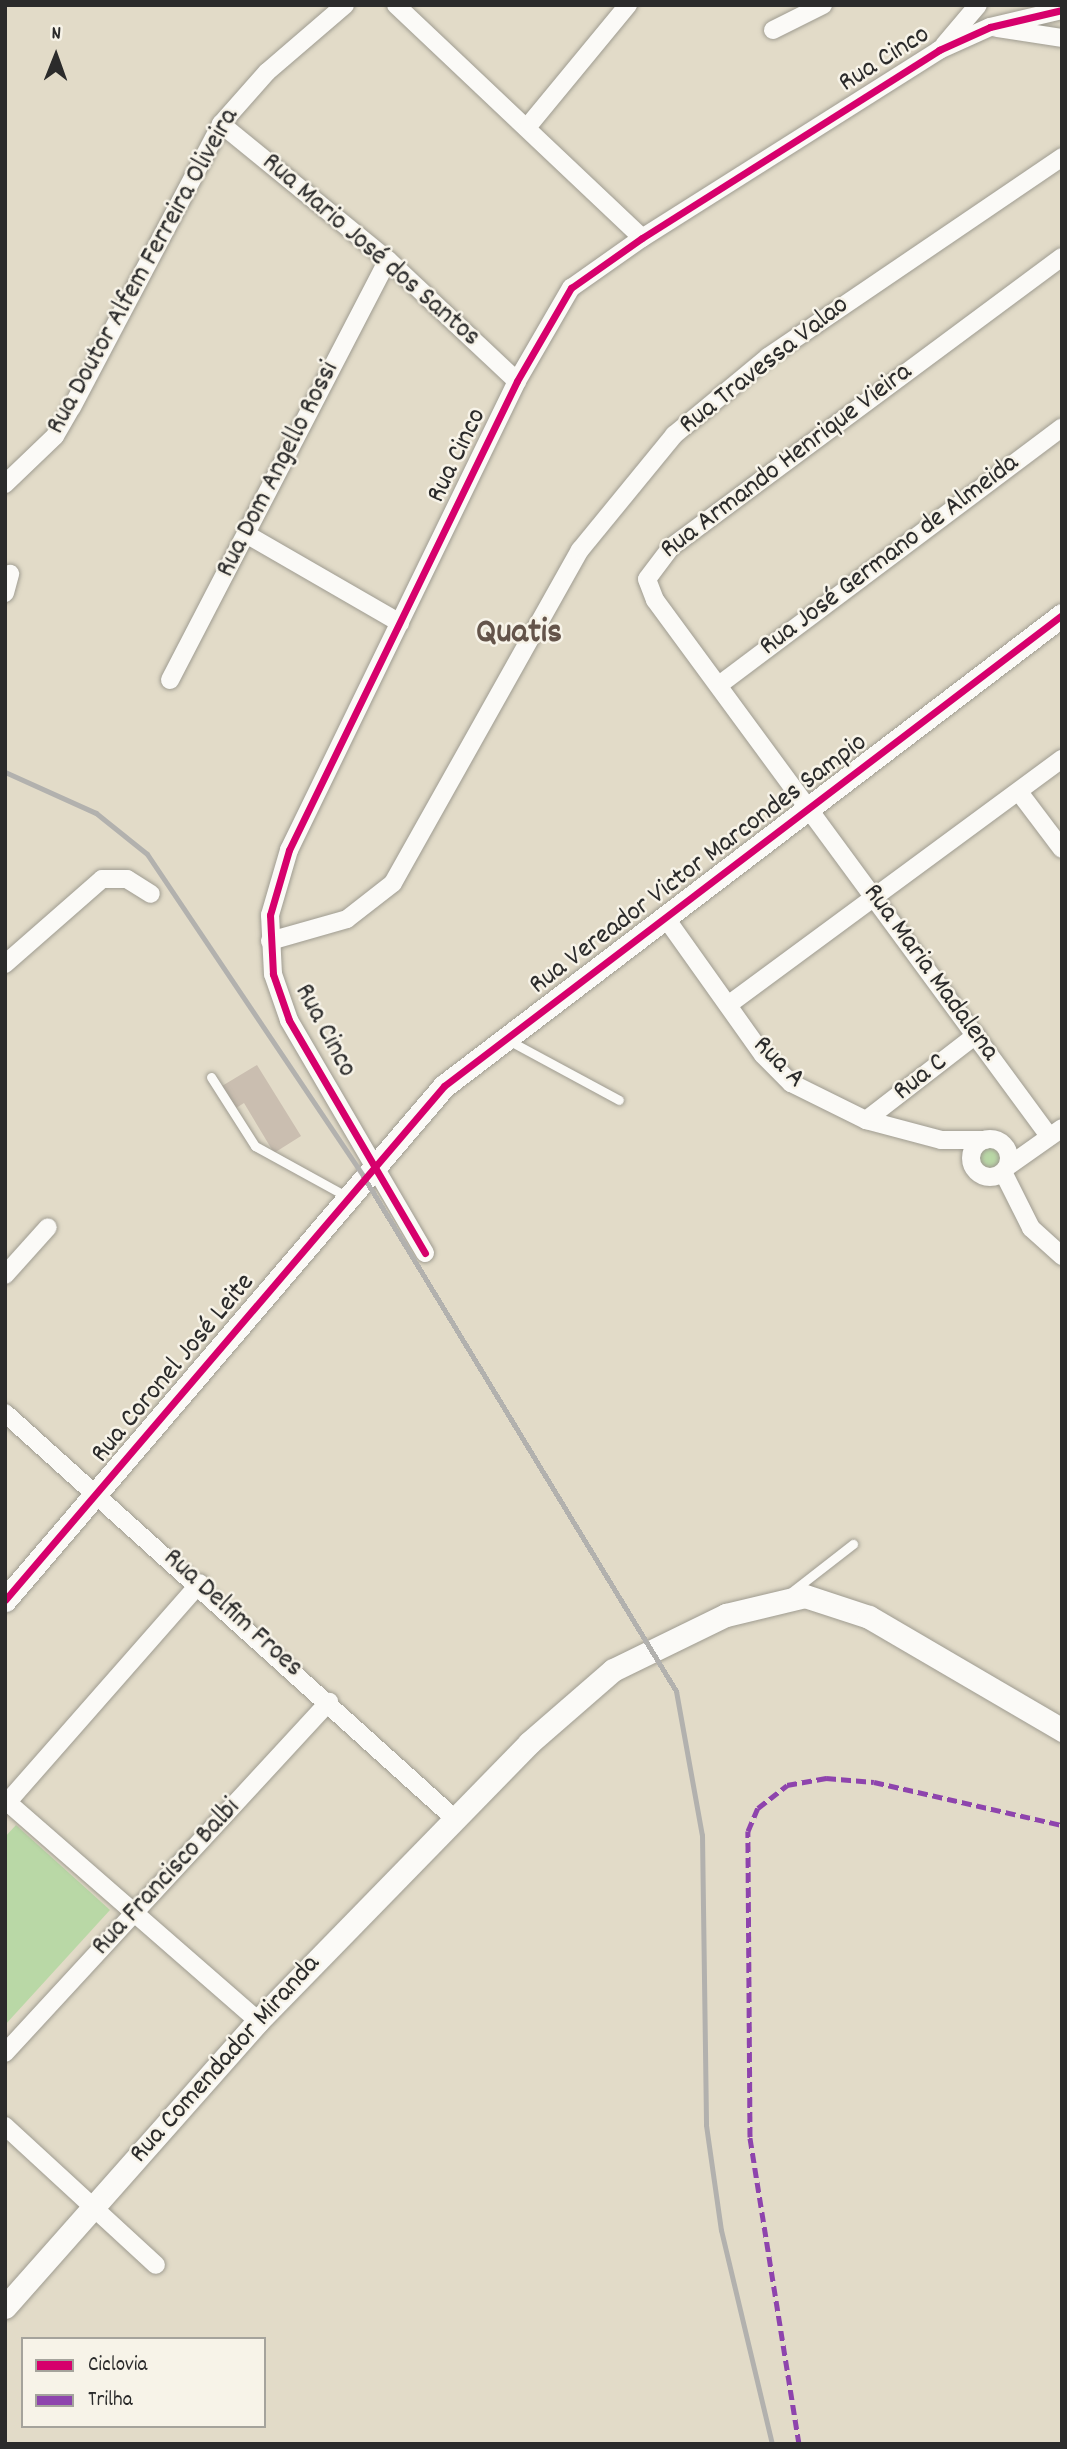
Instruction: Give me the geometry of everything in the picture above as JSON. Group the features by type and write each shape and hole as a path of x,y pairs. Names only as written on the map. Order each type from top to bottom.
{"street":[{"name":"Rua Doutor Alfem Ferreira Oliveira","path":"5,484 60,426 221,124 267,72 345,5"},
{"path":"396,5 529,125 642,238"},
{"path":"603,5 615,20"},
{"path":"529,125 628,5"},
{"path":"773,30 822,5"},
{"path":"939,50 978,5"},
{"name":"Rua Cinco","path":"425,1253 289,1020 273,974 270,941 285,861 517,381 571,288 642,238 939,50 990,27 1062,10"},
{"path":"990,27 1062,38"},
{"name":"Rua Mario José dos Santos","path":"221,124 388,260 517,381"},
{"name":"Rua Travessa Valao","path":"270,941 358,914 393,883 580,550 674,435 768,357 1062,157"},
{"name":"Rua Armando Henrique Vieira","path":"812,808 649,590 656,559 1062,257"},
{"name":"Rua Dom Angello Rossi","path":"170,680 388,260"},
{"name":"Rua José Germano de Almeida","path":"719,685 1062,427"},
{"path":"246,534 400,623"},
{"path":"5,593 10,575"},
{"name":"Rua Vereador Victor Marcondes Sampio","path":"373,1163 418,1110 504,1038 812,808 1062,615"},
{"path":"727,1005 1062,759"},
{"path":"1019,792 1062,849"},
{"name":"Rua Maria Madalena","path":"812,808 875,898 1051,1135"},
{"path":"5,964 102,879 127,879 151,894"},
{"name":"Rua A","path":"665,917 727,1005 791,1083 866,1120 941,1140"},
{"name":"Rua C","path":"866,1120 976,1035"},
{"path":"941,1140 991,1140 1051,1135"},
{"path":"992,1170 1051,1135"},
{"path":"941,1140 992,1170"},
{"path":"991,1140 975,1147 1008,1193 1059,1249"},
{"path":"991,1140 1007,1148 992,1170"},
{"name":"Rua Coronel José Leite","path":"5,1600 373,1163"},
{"path":"5,1275 48,1227"},
{"name":"Rua Delfim Froes","path":"5,1413 200,1583 455,1819"},
{"path":"200,1583 6,1802 258,2021"},
{"path":"785,1596 837,1604 869,1617 1062,1730"},
{"name":"Rua Comendador Miranda","path":"5,2308 258,2021 529,1742 613,1670 726,1615 785,1596"},
{"name":"Rua Francisco Balbi","path":"5,2053 329,1702"},
{"path":"5,2126 156,2265"}],"lane":[{"path":"504,1038 619,1100"},
{"path":"211,1077 255,1146 346,1196"},
{"path":"785,1596 853,1544"}],"green space":[{"path":"990,1142 1002,1146 1006,1158 1002,1170 990,1174 978,1170 974,1158 978,1146"},
{"path":"16,1825 110,1910 5,2025 5,1837"}],"building":[{"path":"257,1065 301,1136 274,1153 244,1103 236,1108 222,1086"}],"railway":[{"path":"5,772 96,813 147,854 363,1176 676,1691 702,1835 706,2125 721,2230 772,2444"}],"marked path":[{"path":"799,2444 750,2137 748,1831 758,1808 787,1785 826,1778 874,1782 1062,1825"}],"cycle path":[{"path":"425,1253 289,1020 273,974 270,915 289,850 517,381 571,288 642,238 939,50 990,27 1062,10"},
{"path":"5,1600 444,1086 1062,615"}],"district":[{"name":"Quatis","path":"519,634"}]}
